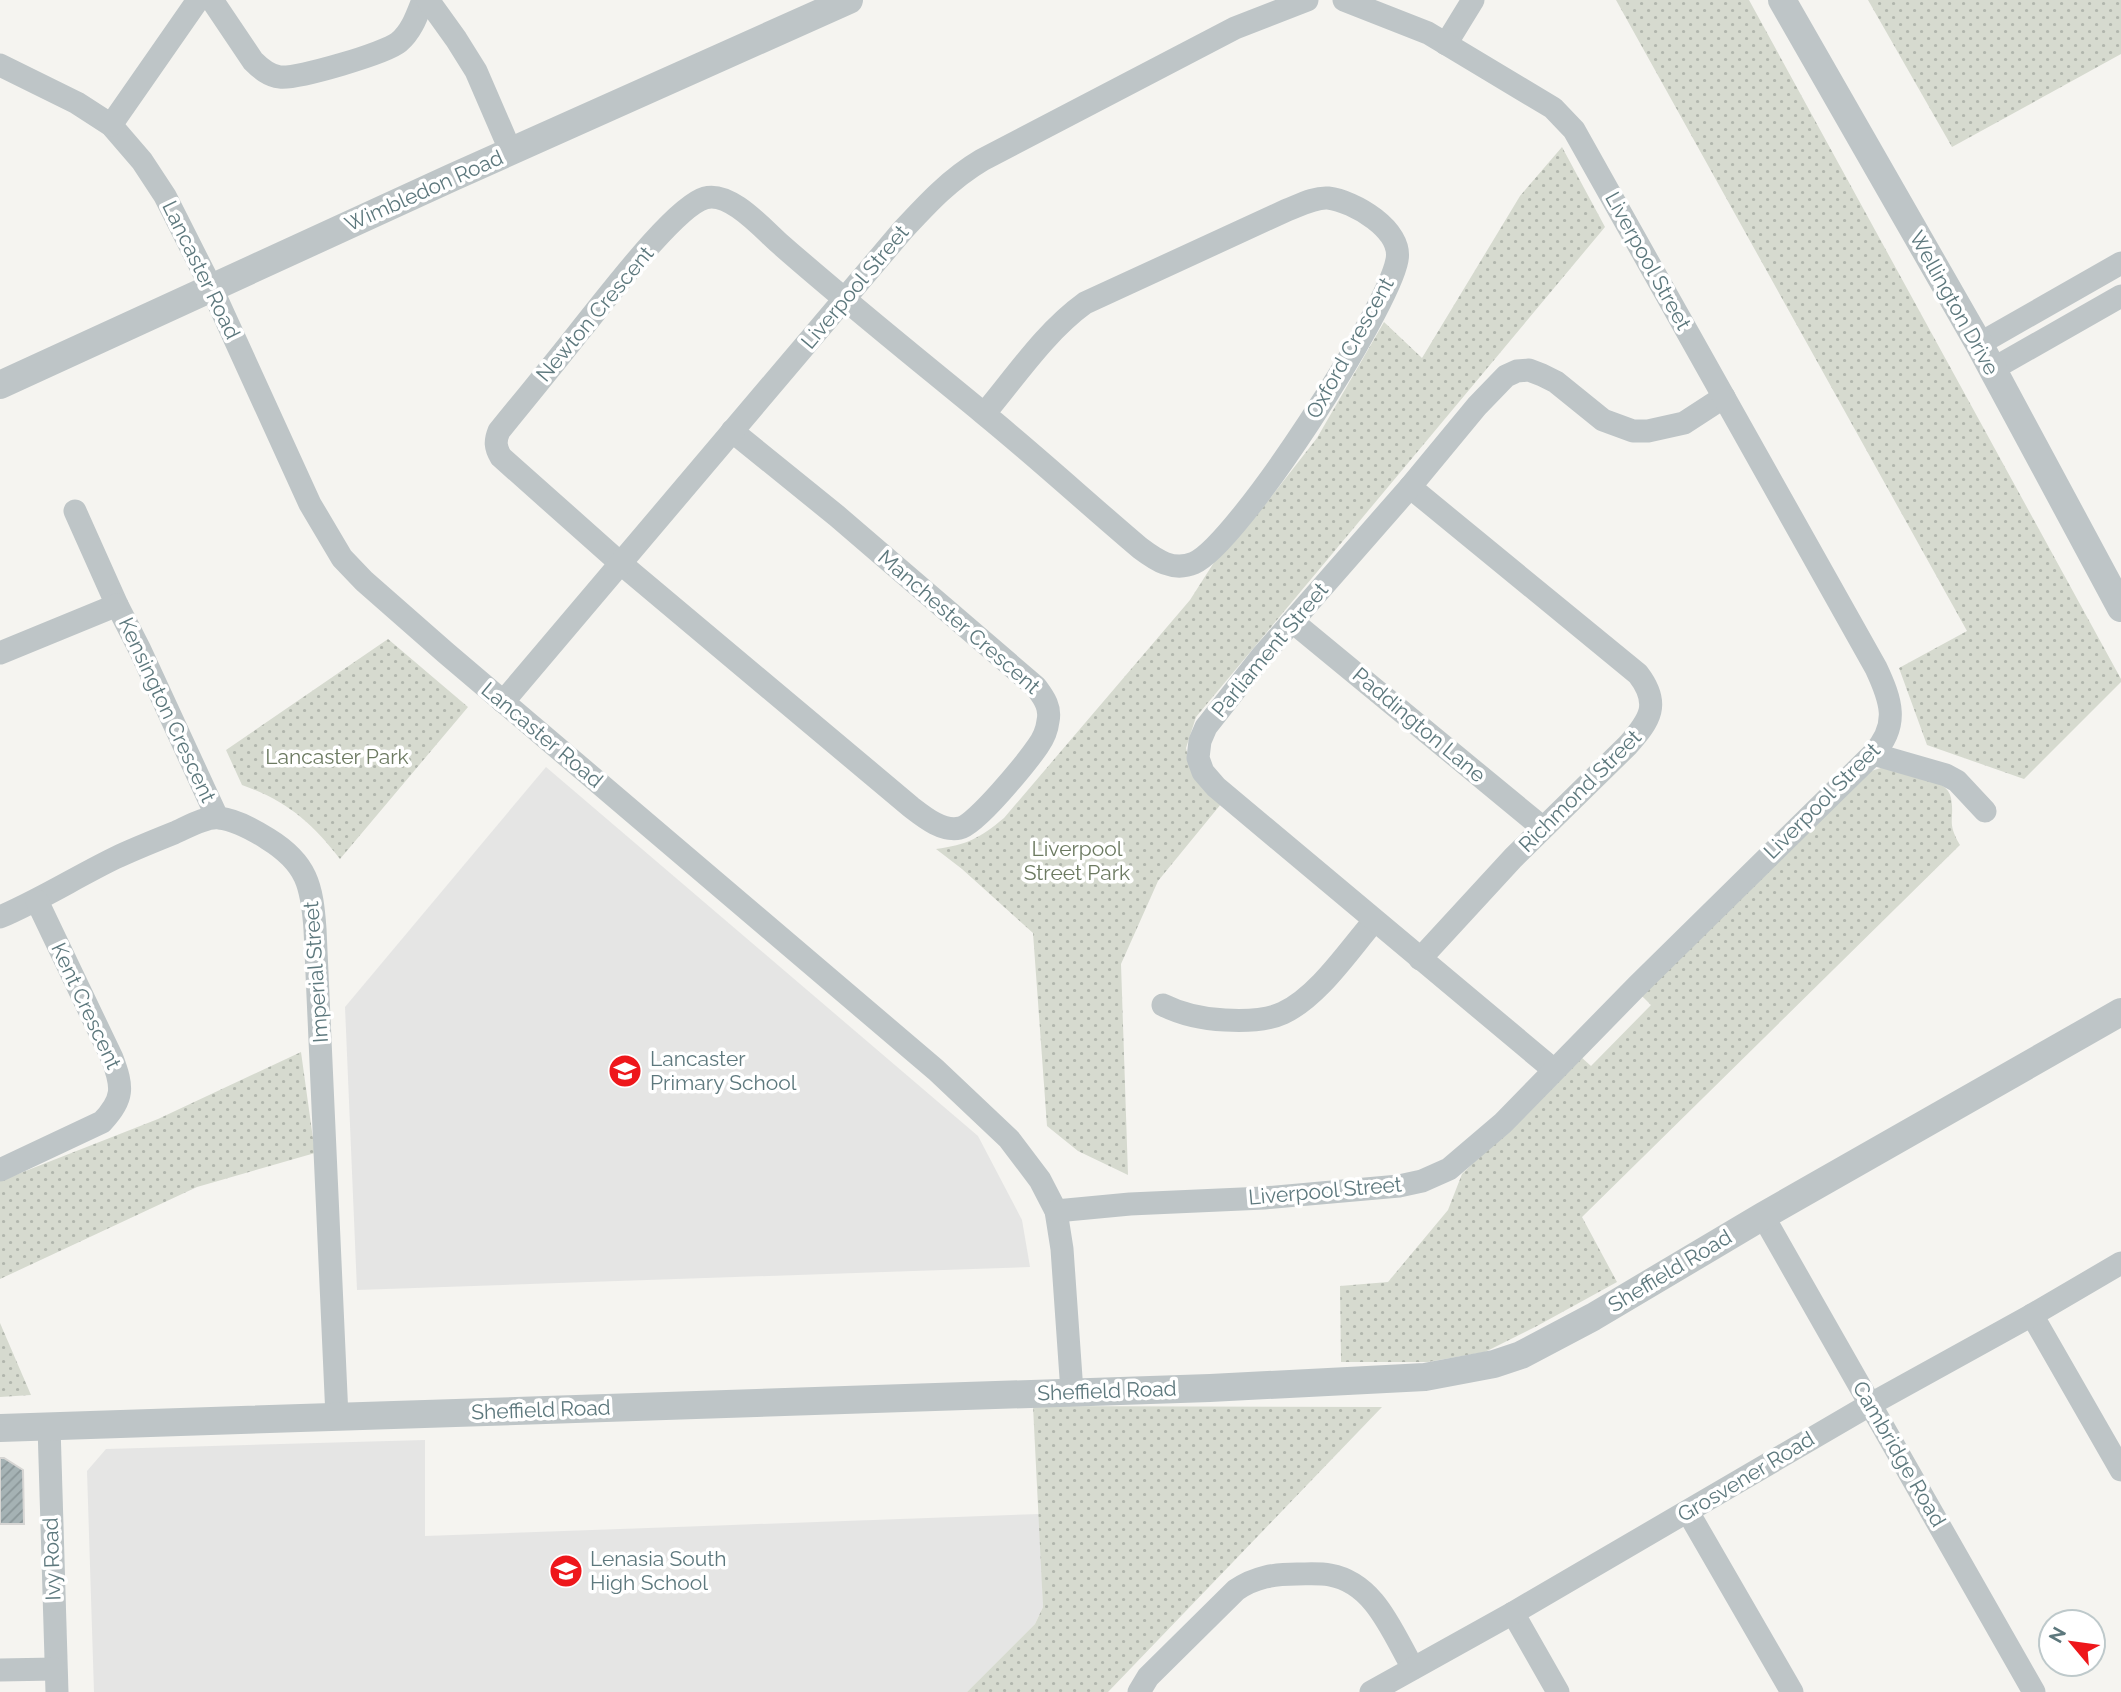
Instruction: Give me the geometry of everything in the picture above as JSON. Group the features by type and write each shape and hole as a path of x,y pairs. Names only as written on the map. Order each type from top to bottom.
{"street":[{"path":"111,125 198,0"},
{"path":"212,0 253,61 261,69 281,77 295,76 385,51 406,36 425,0 456,39 475,71 511,152"},
{"name":"Wimbledon Road","path":"0,385 849,0"},
{"name":"Liverpool Street","path":"503,702 619,562 940,190 959,174 1235,28 1307,0"},
{"name":"Liverpool Street","path":"1056,1211 1140,1203 1264,1198 1399,1186 1422,1181 1449,1169 1477,1147 1873,754 1881,745 1890,724 1892,712 1882,681 1574,130 1553,108 1428,33 1344,0"},
{"path":"1446,44 1473,0"},
{"name":"Wellington Drive","path":"1782,0 1979,344 2121,608"},
{"name":"Lancaster Road","path":"0,65 77,103 111,125 142,161 165,196 212,289 310,504 342,558 364,581 503,702 824,973 974,1104 1027,1161 1056,1211 1062,1249 1072,1392"},
{"name":"Newton Crescent","path":"619,562 501,457 495,440 499,431 634,266 675,219 701,199 712,196 733,204 845,300"},
{"name":"Oxford Crescent","path":"845,300 1147,553 1177,567 1191,565 1216,547 1242,517 1291,450 1387,288 1397,261 1398,250 1394,237 1373,218 1340,201 1328,198 1301,204 1243,229 1085,303 1069,314 984,414"},
{"path":"1979,344 2121,262"},
{"path":"1991,370 2121,296"},
{"name":"Parliament Street","path":"1554,1070 1216,787 1203,772 1198,758 1200,741 1206,727 1262,656 1495,386 1517,371 1529,370 1542,375 1603,420 1633,431 1658,430 1684,423 1724,397"},
{"name":"Manchester Crescent","path":"619,562 925,818 948,828 960,828 970,824 984,811 1039,746 1048,722 1049,710 1044,698 1035,687 866,541 733,431"},
{"name":"Richmond Street","path":"1410,487 1638,674 1648,689 1651,710 1644,727 1513,858 1420,960"},
{"path":"75,511 117,605"},
{"name":"Kensington Crescent","path":"0,653 117,605 141,650 217,817"},
{"name":"Paddington Lane","path":"1293,622 1543,828"},
{"path":"1873,754 1946,775 1957,781 1985,811"},
{"path":"0,917 37,901 113,859 184,828 217,817"},
{"name":"Imperial Street","path":"217,817 255,830 289,854 308,880 313,899 337,1417"},
{"name":"Kent Crescent","path":"0,1170 102,1122 114,1109 120,1094 119,1077 112,1058 37,901"},
{"path":"1163,1005 1201,1018 1233,1021 1263,1019 1283,1013 1318,986 1374,921"},
{"name":"Sheffield Road","path":"0,1428 1210,1388 1425,1377 1494,1364 1521,1355 1593,1317 1763,1216 2121,1012"},
{"name":"Cambridge Road","path":"1763,1216 2034,1692"},
{"name":"Grosvener Road","path":"1371,1692 2121,1263"},
{"path":"2032,1315 2121,1470"},
{"name":"Ivy Road","path":"49,1426 57,1692"},
{"path":"1688,1512 1792,1692"},
{"path":"1139,1692 1148,1677 1236,1590 1250,1581 1278,1574 1327,1574 1361,1588 1372,1598 1413,1668"},
{"path":"1513,1613 1558,1692"},
{"path":"0,1670 55,1669"}],"shaded area":[{"name":"Lancaster Primary School","path":"546,767 978,1136 1022,1220 1030,1267 357,1290 345,1007"},
{"name":"Lenasia South High School","path":"425,1440 425,1536 1040,1514 1043,1607 1035,1624 967,1692 94,1692 87,1471 106,1449"}],"green space":[{"path":"1616,0 1749,0 2121,679 2024,779 1927,745 1899,668 1967,631"},
{"path":"1868,0 2121,0 2121,54 1952,147"},
{"name":"Liverpool Street Park","path":"1562,147 1605,227 1196,717 1186,748 1190,766 1221,804 1158,881 1121,964 1128,1175 1078,1151 1047,1126 1033,933 936,849 973,839 1004,818 1190,600 1220,553 1264,506 1317,438 1384,322 1422,358 1520,196"},
{"name":"Lancaster Park","path":"388,639 468,707 340,859 297,814 272,798 242,785 226,750"},
{"path":"1884,767 1923,776 1948,791 1952,806 1952,826 1960,845 1582,1217 1617,1282 1485,1352 1428,1362 1341,1362 1340,1286 1388,1282 1448,1210 1462,1174 1581,1057 1591,1066 1651,1005 1641,995 1871,771"},
{"path":"301,1052 315,1153 197,1187 0,1279 0,1181 158,1119"},
{"path":"0,1323 31,1395 0,1397"},
{"path":"1033,1406 1382,1407 1108,1692 967,1692 1035,1624 1043,1607"}],"building":[{"path":"0,1458 23,1470 24,1524 0,1524"}],"place":[{"name":"Lancaster Primary School","path":"625,1071"},
{"name":"Lenasia South High School","path":"566,1571"}]}
